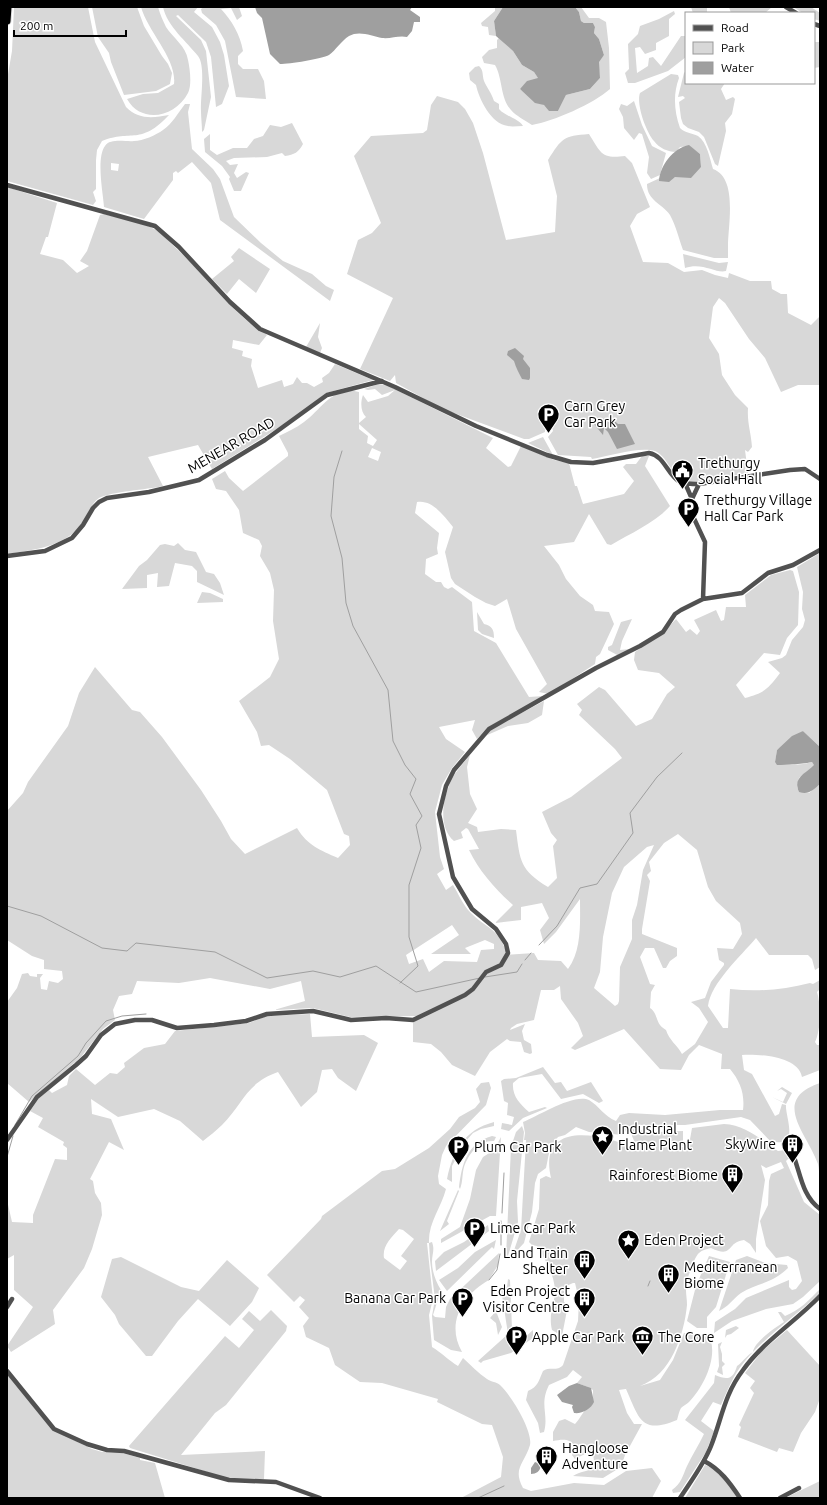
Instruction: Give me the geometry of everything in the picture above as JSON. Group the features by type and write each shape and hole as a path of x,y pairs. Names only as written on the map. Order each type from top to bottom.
{"highway":[{"path":"7,21 8,7"}],"street":[{"path":"7,185 155,226 179,247 230,302 260,328 382,381 476,426 557,458 587,463 613,460 643,453 653,454 659,458 674,477 685,483 699,484 805,469 820,479"},
{"name":"MENEAR ROAD","path":"7,556 45,551 72,538 83,525 93,508 99,502 107,498 149,492 199,480 265,440 327,394 382,381"},
{"path":"685,483 692,499"},
{"path":"699,484 692,499 691,512 705,542 702,599"},
{"path":"7,1140 37,1097 86,1056 101,1035 115,1024 135,1020 152,1020 177,1028 206,1026 246,1021 267,1014 313,1010 351,1020 386,1018 413,1020 473,989 484,975 501,965 508,953 506,944 496,929 472,909 453,877 439,814 446,786 454,770 489,729 663,632 675,614 681,610 702,599 718,595 742,593 768,574 795,564 820,550"},
{"path":"787,1142 796,1158 805,1192 812,1204 820,1209"},
{"path":"680,1498 704,1461 711,1447 725,1400 743,1369 771,1339 804,1313 820,1296"},
{"path":"7,1307 12,1299"},
{"path":"7,1371 54,1428 87,1444 107,1450 124,1451 229,1480 276,1482 320,1498"},
{"path":"704,1461 711,1464 725,1477 740,1498"},
{"path":"780,1498 799,1488"}],"green space":[{"path":"14,7 88,7 95,42 126,107 136,114 146,117 169,115 159,125 143,134 121,136 102,141 97,150 96,189 93,192 96,201 93,205 7,181 7,80 12,51"},
{"path":"92,7 137,7 144,26 172,73 170,84 156,91 124,95 109,53 98,37"},
{"path":"141,7 158,7 166,27 185,50 187,55 190,81 188,93 175,108 158,115 149,115 141,112 133,107 127,99 143,94 158,93 174,84 174,75 167,55"},
{"path":"163,7 198,7 194,12 212,27 220,42 224,55 229,86 222,104 216,107 211,57 206,42 178,15 176,16 201,40 206,51 211,97 204,130 202,132 202,67 198,56 173,27 165,14"},
{"path":"204,7 239,7 242,16 237,20 231,8 221,9 229,18 240,39 243,51 238,56 238,64 243,69 258,69 264,81 266,99 236,97 225,41 216,25 202,13 201,9"},
{"path":"495,7 503,7 494,21 496,36 489,35 488,27 482,26 481,23 495,11"},
{"path":"575,7 581,7 589,18 599,18 606,22 609,48 610,89 584,106 551,120 532,125 518,116 507,105 498,70 495,65 484,63 482,57 489,50 497,48 497,40 499,38 513,51 522,65 534,72 539,79 520,89 544,105 558,111 566,95 590,89 600,78 598,62 604,55 599,39 594,33 595,27 593,23 584,23 581,21 579,12"},
{"path":"691,7 707,7 707,12 693,12"},
{"path":"729,7 772,7 766,12 731,12"},
{"path":"793,7 811,7 820,13 820,21 815,19 815,12 801,12"},
{"path":"674,11 675,14 669,19 669,36 656,43 656,50 645,54 640,47 635,48 637,73 648,66 649,58 653,57 661,66 681,36 685,36 685,58 668,71 635,83 628,83 625,73 629,69 628,44 638,34 640,26 659,19"},
{"path":"815,42 820,42 820,67 815,68"},
{"path":"479,66 482,71 484,81 494,101 499,104 499,109 521,123 523,126 510,126 502,124 491,116 483,104 476,85 470,80 469,73 475,67"},
{"path":"685,72 685,84 724,84 721,89 726,100 733,97 735,99 732,114 725,123 726,131 718,166 715,164 704,137 699,132 688,128 683,124 679,102 685,98 683,96 678,97"},
{"path":"671,74 678,75 679,78 675,103 676,115 680,128 686,132 698,136 704,142 713,169 721,174 726,182 730,203 728,258 714,258 683,250 670,215 649,194 647,184 660,178 660,181 701,167 700,154 689,146 680,147 676,152 673,152 658,146 651,137 642,118 639,104 640,93"},
{"path":"437,96 458,102 465,109 473,123 483,153 506,240 555,232 557,196 548,160 560,143 568,137 589,134 602,153 617,157 625,156 632,163 650,207 637,214 630,226 643,262 668,263 684,272 702,270 728,278 729,273 750,281 771,281 772,289 781,294 787,294 788,313 811,325 820,316 820,385 798,385 781,392 765,358 749,339 725,303 719,298 713,307 709,338 719,354 722,375 735,395 748,408 752,447 748,452 745,450 748,473 698,481 684,480 675,473 660,454 656,451 650,450 629,451 592,459 591,457 558,455 548,437 553,431 552,428 545,428 545,432 529,439 524,439 443,409 396,383 395,375 390,381 360,369 393,298 347,274 358,240 372,233 381,223 354,156 371,136 423,133 427,130 431,105"},
{"path":"634,101 642,125 652,146 666,153 660,175 651,179 647,173 649,157 642,134 639,133 634,140 624,128 623,117 619,109 621,104 627,106"},
{"path":"185,104 190,104 188,112 192,149 213,169 220,179 234,217 261,243 283,261 312,274 326,286 334,290 330,301 220,220 211,183 192,162 178,173 176,171 173,173 173,180 144,219 104,207 100,167 102,151 105,146 114,141 138,141 153,136 169,125","holes":["111,163 119,164 118,171 111,170"]},
{"path":"292,123 303,144 296,153 285,156 282,153 267,157 234,158 226,161 230,165 238,164 234,173 237,178 246,172 249,173 241,191 234,191 229,179 230,177 222,166 205,152 204,139 210,134 210,150 217,155 233,148 247,148 254,139 263,136 270,125 281,127"},
{"path":"7,187 57,203 48,237 46,237 40,254 63,260 77,273 89,266 80,261 87,251 100,215 104,214 137,222 159,232 188,260 231,306 267,335 259,345 233,340 232,348 243,351 242,356 252,359 251,366 258,388 282,380 284,387 293,384 297,377 302,383 307,383 314,387 323,382 322,378 329,373 335,364 373,380 326,393 296,417 212,469 198,445 148,457 163,486 113,494 99,498 96,500 82,523 67,537 38,549 7,554"},
{"path":"239,248 270,269 256,293 239,279 227,294 212,279 234,261 231,257"},
{"path":"683,254 719,263 728,262 726,271 718,271 698,266 685,268"},
{"path":"320,323 318,337 322,348 320,353 306,347"},
{"path":"379,384 389,386 493,438 486,448 508,467 511,466 521,446 554,460 569,463 575,486 577,486 583,504 624,494 634,481 623,467 626,464 636,464 642,456 649,456 645,466 670,506 650,523 611,545 607,544 589,514 574,542 544,546 559,565 566,579 580,596 593,605 595,611 609,612 614,624 600,654 596,657 595,664 549,694 539,692 547,684 516,629 507,599 495,606 475,597 455,584 451,578 445,552 453,527 442,513 433,506 428,503 417,502 415,513 439,533 437,548 438,554 426,559 425,574 436,582 441,582 444,587 448,589 452,587 472,602 474,631 496,643 529,697 544,696 487,728 477,739 472,730 475,720 439,727 446,739 465,752 452,768 442,785 435,812 440,857 444,869 437,874 446,890 453,885 467,909 476,918 495,932 503,944 507,953 506,955 534,953 538,960 561,961 568,969 573,961 578,945 580,899 556,932 544,944 540,930 549,918 542,903 521,907 521,920 495,923 513,905 488,880 473,858 469,850 479,849 468,829 466,828 461,832 463,838 454,841 449,836 444,823 443,815 447,792 453,778 461,766 470,755 467,767 470,794 477,809 468,823 477,827 478,832 501,829 516,830 520,857 523,864 532,875 548,887 557,878 553,846 557,840 551,833 542,812 571,797 622,758 615,749 579,715 582,710 577,704 599,687 605,690 636,726 652,719 667,694 675,687 659,673 638,670 634,660 635,652 664,632 676,619 686,632 690,629 697,635 700,631 694,620 716,610 721,621 724,620 726,607 746,607 745,595 771,575 790,570 793,571 799,592 798,625 787,638 780,655 764,653 736,685 745,698 765,690 780,673 768,662 782,658 786,655 792,640 803,627 805,620 802,609 803,592 797,567 820,553 820,747 803,731 777,750 775,762 794,765 812,762 815,765 799,778 797,787 799,792 809,793 820,784 820,967 815,970 812,959 808,955 769,955 756,938 720,979 710,997 708,1006 723,1028 728,1028 730,989 780,989 810,983 813,984 820,980 820,989 817,992 820,1010 819,1024 815,1042 817,1045 820,1045 820,1070 802,1077 799,1070 786,1061 767,1056 742,1055 744,1070 752,1074 775,1116 779,1114 782,1104 786,1105 789,1135 783,1142 776,1142 773,1144 750,1120 741,1117 685,1125 633,1125 627,1127 624,1135 589,1132 576,1127 565,1135 558,1137 550,1148 546,1168 538,1174 535,1183 532,1212 524,1243 512,1256 521,1230 526,1140 524,1140 525,1133 523,1122 565,1102 582,1099 589,1100 616,1121 620,1115 629,1113 665,1115 720,1110 743,1110 742,1093 737,1078 730,1069 721,1069 722,1054 699,1045 689,1055 681,1070 660,1069 624,1029 575,1050 571,1048 583,1036 578,1023 561,999 560,986 554,990 541,990 534,1020 517,1024 510,1030 525,1024 522,1031 524,1040 531,1044 532,1053 530,1054 524,1052 521,1042 510,1041 507,1039 490,1052 475,1076 452,1065 441,1052 431,1044 413,1042 413,1023 418,1016 350,1017 313,1008 274,1010 305,1001 301,981 270,989 210,978 179,983 137,981 132,994 119,996 113,1010 115,1020 103,1029 81,1057 29,1102 7,1083 7,1002 17,988 22,974 28,973 30,976 37,977 37,974 43,974 40,978 41,989 47,990 49,981 58,983 63,979 62,971 44,969 44,960 32,956 7,940 7,811 23,793 28,782 68,726 79,693 95,667 132,710 140,712 162,737 201,790 231,839 245,854 297,828 310,843 320,850 338,858 350,845 349,836 344,834 327,790 290,759 269,745 261,746 257,732 239,701 270,677 279,659 273,621 274,590 270,573 260,556 262,546 259,540 243,533 239,510 226,491 216,489 212,479 225,471 229,478 243,491 288,456 288,453 279,436 304,422 335,395 350,391 359,392 359,423 366,417 363,413 362,407 363,395 368,402 388,396 395,390 382,395 375,389 364,389","holes":["359,424 377,440 373,446 367,443 368,436 359,429","372,448 381,452 378,461 368,457","678,834 697,850 708,887 716,901 740,923 742,934 733,949 717,948 719,960 724,963 724,965 711,982 705,998 691,1002 699,1008 708,1022 695,1044 682,1054 669,1037 666,1030 658,1022 655,1013 650,1008 651,992 655,985 650,984 640,957 645,948 654,948 663,968 666,968 670,961 677,956 677,948 642,934 650,881 647,875 651,871 649,862 664,843","654,845 643,870 637,905 632,920 632,939 620,967 619,1001 615,1006 594,988 600,972 603,937 612,893 624,867 647,847","452,925 459,935 431,954 471,954 465,948 485,940 494,944 494,949 481,950 477,962 444,961 429,972 423,959 409,964 406,955"]},
{"path":"543,437 553,455 528,443"},
{"path":"178,543 185,550 196,552 206,572 214,574 220,583 224,595 197,582 197,571 192,566 175,563 169,586 157,587 158,573 147,575 147,588 122,589 139,566 147,560 160,545 165,544 174,546"},
{"path":"202,592 210,593 223,599 223,602 197,603"},
{"path":"477,612 484,624 492,628 494,638 482,634 478,630"},
{"path":"632,619 622,641 620,650 630,649 619,656 608,650 608,647 612,645 621,622"},
{"path":"544,701 542,715 528,723 508,726 485,736 490,730"},
{"path":"310,1014 312,1037 364,1035 378,1043 356,1091 338,1078 332,1069 322,1070 317,1092 301,1107 278,1072 267,1077 252,1088 222,1125 203,1141 180,1121 154,1109 118,1117 91,1099 92,1114 111,1119 124,1150 109,1142 90,1179 93,1181 95,1193 101,1203 102,1215 92,1249 84,1268 53,1310 55,1324 11,1352 7,1346 33,1307 14,1290 14,1255 7,1259 7,1200 12,1222 33,1223 33,1215 55,1159 67,1160 67,1148 63,1145 64,1142 38,1127 43,1118 30,1111 39,1098 49,1090 52,1093 67,1085 69,1076 76,1069 95,1085 110,1073 117,1074 125,1067 124,1063 144,1048 165,1044 175,1031 249,1023 267,1016"},
{"path":"543,1067 555,1083 561,1082 567,1091 591,1082 603,1101 599,1103 583,1094 561,1099 542,1074 519,1078 513,1083 513,1088 515,1096 523,1106 529,1112 545,1107 547,1108 523,1118 509,1131 501,1129 502,1123 512,1125 514,1117 507,1115 508,1103 504,1101 501,1081 504,1079 516,1078"},
{"path":"489,1082 491,1088 486,1105 446,1146 442,1155 438,1176 439,1184 446,1189 429,1236 429,1243 427,1243 433,1299 429,1315 432,1347 458,1366 463,1358 484,1377 500,1385 510,1397 525,1422 530,1439 528,1451 519,1470 520,1481 523,1488 531,1491 574,1483 604,1485 626,1471 652,1468 661,1481 652,1498 461,1498 501,1477 503,1457 492,1425 482,1424 437,1402 438,1399 382,1383 360,1382 335,1365 329,1348 306,1337 303,1326 309,1318 299,1307 305,1300 300,1296 294,1302 267,1275 321,1219 322,1216 382,1171 395,1169 429,1148 450,1129 459,1117 475,1108 480,1102 476,1089 481,1083","holes":["399,1229 403,1230 414,1239 401,1256 407,1261 400,1270 384,1258 384,1250 390,1239"]},
{"path":"820,1083 820,1179 818,1164 796,1118 794,1108 797,1098 805,1090"},
{"path":"782,1087 792,1093 786,1104 772,1097 783,1102 787,1093 781,1089 777,1091"},
{"path":"494,1122 494,1126 481,1129 473,1133 465,1142 452,1166 452,1182 447,1179 453,1159 462,1143 475,1130"},
{"name":"Eden Project","path":"724,1124 746,1130 778,1151 786,1150 789,1158 786,1161 804,1202 820,1215 820,1281 793,1304 766,1309 732,1321 714,1333 715,1322 735,1309 746,1298 789,1280 789,1287 792,1290 796,1289 802,1281 797,1261 788,1256 776,1258 766,1246 760,1221 768,1205 769,1181 771,1174 784,1168 781,1162 766,1168 761,1165 765,1180 756,1239 756,1253 750,1244 744,1240 738,1241 727,1251 723,1252 711,1248 703,1250 697,1255 688,1276 686,1287 687,1305 683,1329 674,1353 660,1373 651,1381 640,1386 660,1380 673,1360 684,1333 708,1334 711,1342 711,1360 709,1370 700,1388 695,1396 681,1408 677,1420 656,1426 648,1424 638,1416 626,1389 632,1388 619,1390 627,1413 634,1424 642,1424 625,1455 621,1467 603,1478 573,1476 595,1467 593,1454 585,1454 575,1459 572,1455 576,1447 571,1442 566,1440 553,1441 553,1432 559,1421 565,1419 575,1424 591,1403 593,1399 593,1390 577,1383 582,1377 573,1370 567,1377 549,1385 544,1404 544,1432 540,1433 538,1423 526,1400 528,1391 536,1385 543,1371 558,1368 563,1365 578,1321 579,1300 575,1283 555,1291 553,1278 546,1261 537,1246 532,1245 529,1242 539,1209 540,1179 546,1176 551,1178 549,1159 554,1146 564,1139 577,1136 592,1136 609,1139 638,1150 632,1136 631,1129 657,1132 683,1131 683,1145 680,1148 689,1145 692,1128"},
{"path":"522,1126 524,1132 517,1201 518,1222 508,1256 506,1256 511,1147 516,1132"},
{"path":"492,1136 496,1137 494,1141 489,1141 479,1145 472,1152 464,1167 460,1189 459,1187 462,1170 471,1149 484,1139"},
{"path":"501,1137 496,1216 490,1216 441,1243 441,1239 460,1227 470,1199 476,1170 483,1157 494,1150"},
{"path":"458,1190 459,1191 447,1221 449,1224 440,1231"},
{"path":"488,1225 489,1231 436,1271 435,1261 444,1252 464,1242"},
{"path":"496,1240 494,1249 492,1247 447,1291 439,1280 458,1268 475,1252"},
{"path":"432,1242 433,1269 441,1290 433,1315 435,1317 445,1318 446,1307 450,1299 499,1253 498,1265 489,1280 472,1293 465,1301 456,1320 457,1341 462,1352 451,1350 434,1340 432,1316 435,1299 429,1243"},
{"path":"709,1256 730,1262 716,1307 707,1317 707,1328 697,1328 687,1321 696,1286"},
{"path":"747,1256 765,1263 787,1265 788,1268 776,1277 741,1293 719,1311 736,1260"},
{"path":"121,1257 181,1287 199,1291 227,1260 259,1288 252,1302 230,1326 198,1299 178,1321 152,1356 146,1356 119,1324 115,1315 101,1297 112,1259"},
{"path":"508,1279 510,1280 512,1329 516,1339 521,1341 533,1330 533,1338 511,1353 483,1361 481,1363 478,1361 508,1334 501,1289 507,1287"},
{"path":"820,1289 820,1293 753,1352 754,1348 761,1339 784,1322 778,1312 781,1312 785,1316 795,1311"},
{"name":"Eden Project","path":"564,1290 564,1302 568,1305 562,1336 552,1330 551,1313 555,1291"},
{"path":"271,1310 287,1326 286,1331 226,1405 215,1413 181,1455 265,1451 264,1479 230,1479 130,1448 129,1446 225,1336 239,1348 254,1330 242,1319 249,1311 260,1321"},
{"path":"496,1311 502,1327 498,1335 496,1323 490,1318"},
{"path":"736,1326 739,1328 727,1335 725,1338 726,1330"},
{"path":"787,1330 820,1366 820,1398 815,1412 801,1433 793,1452 779,1448 777,1452 738,1437 741,1427 739,1425 754,1393 750,1388 755,1381 745,1373 762,1351"},
{"path":"722,1342 720,1347 722,1361 725,1364 722,1367 723,1375 717,1372 719,1366 718,1344"},
{"path":"753,1352 734,1377 721,1405 713,1402 701,1421 714,1431 706,1452 680,1492 673,1493 672,1490 678,1485 704,1434 685,1420 714,1383 715,1375 723,1378 729,1378 734,1374 737,1366"},
{"path":"7,1372 54,1430 92,1449 102,1452 119,1452 140,1458 140,1460 155,1463 165,1498 7,1498"},
{"path":"705,1465 720,1474 738,1498 685,1498"},
{"path":"820,1481 820,1498 785,1498"}],"water":[{"path":"255,7 412,7 410,10 420,17 420,22 414,22 412,31 407,37 401,36 382,38 366,34 353,34 346,38 332,53 325,57 280,64 270,54 262,18 257,13"},
{"path":"503,7 575,7 579,12 581,21 584,23 593,23 595,27 594,33 599,39 604,55 599,62 600,78 590,89 566,95 558,111 549,111 544,105 535,103 520,89 527,81 538,78 534,72 522,65 513,51 496,36 494,21"},
{"path":"689,145 700,154 701,167 691,178 675,177 669,182 659,181 662,169 668,158 678,150"},
{"path":"515,348 524,356 523,359 530,368 529,380 522,379 514,361 507,355 508,351"},
{"path":"604,418 611,418 618,424 625,424 635,444 617,449 608,432 604,428 603,435 594,424 597,422 601,424"},
{"path":"803,731 820,747 820,784 806,793 799,792 797,783 801,776 814,765 812,762 777,765 775,762 777,750 792,736"},
{"path":"577,1383 591,1388 594,1402 591,1407 586,1410 580,1413 574,1413 572,1407 573,1405 562,1402 557,1395 569,1386"},
{"path":"535,1462 540,1464 540,1470 531,1474 531,1468"}],"waterway":[{"path":"342,451 334,477 331,516 342,558 346,603 353,626 388,690 393,741 405,765 416,779 410,794 422,816 416,825 421,848 409,885 409,937 418,966 400,983"},
{"path":"539,945 557,926 580,888 597,884 633,833 630,813 657,777 682,753"},
{"path":"7,906 41,916 102,948 127,951 136,943 215,952 267,978 313,971 340,977 376,966 416,992 480,978"},
{"path":"525,960 531,953"},
{"path":"485,977 517,972 522,964"},
{"path":"15,1125 32,1096 78,1056 86,1043 106,1021 122,1016 146,1014"},
{"path":"7,1157 13,1136"},
{"path":"502,1213 504,1173"},
{"path":"501,1221 501,1245"},
{"path":"489,1280 497,1270 500,1254"},
{"path":"648,1286 650,1281"},
{"path":"478,1498 504,1486"}],"place":[{"name":"Carn Grey Car Park","path":"548,434"},
{"name":"Trethurgy Social Hall","path":"682,490"},
{"name":"Trethurgy Village Hall Car Park","path":"688,528"},
{"name":"Industrial Flame Plant","path":"603,1156"},
{"name":"SkyWire","path":"792,1164"},
{"name":"Plum Car Park","path":"458,1166"},
{"name":"Rainforest Biome","path":"733,1194"},
{"name":"Lime Car Park","path":"474,1248"},
{"name":"Eden Project","path":"628,1260"},
{"name":"Land Train Shelter","path":"584,1280"},
{"name":"Mediterranean Biome","path":"668,1294"},
{"name":"Banana Car Park","path":"462,1318"},
{"name":"Eden Project Visitor Centre","path":"585,1318"},
{"name":"Apple Car Park","path":"517,1356"},
{"name":"The Core","path":"642,1356"},
{"name":"Hangloose Adventure","path":"546,1476"}]}
